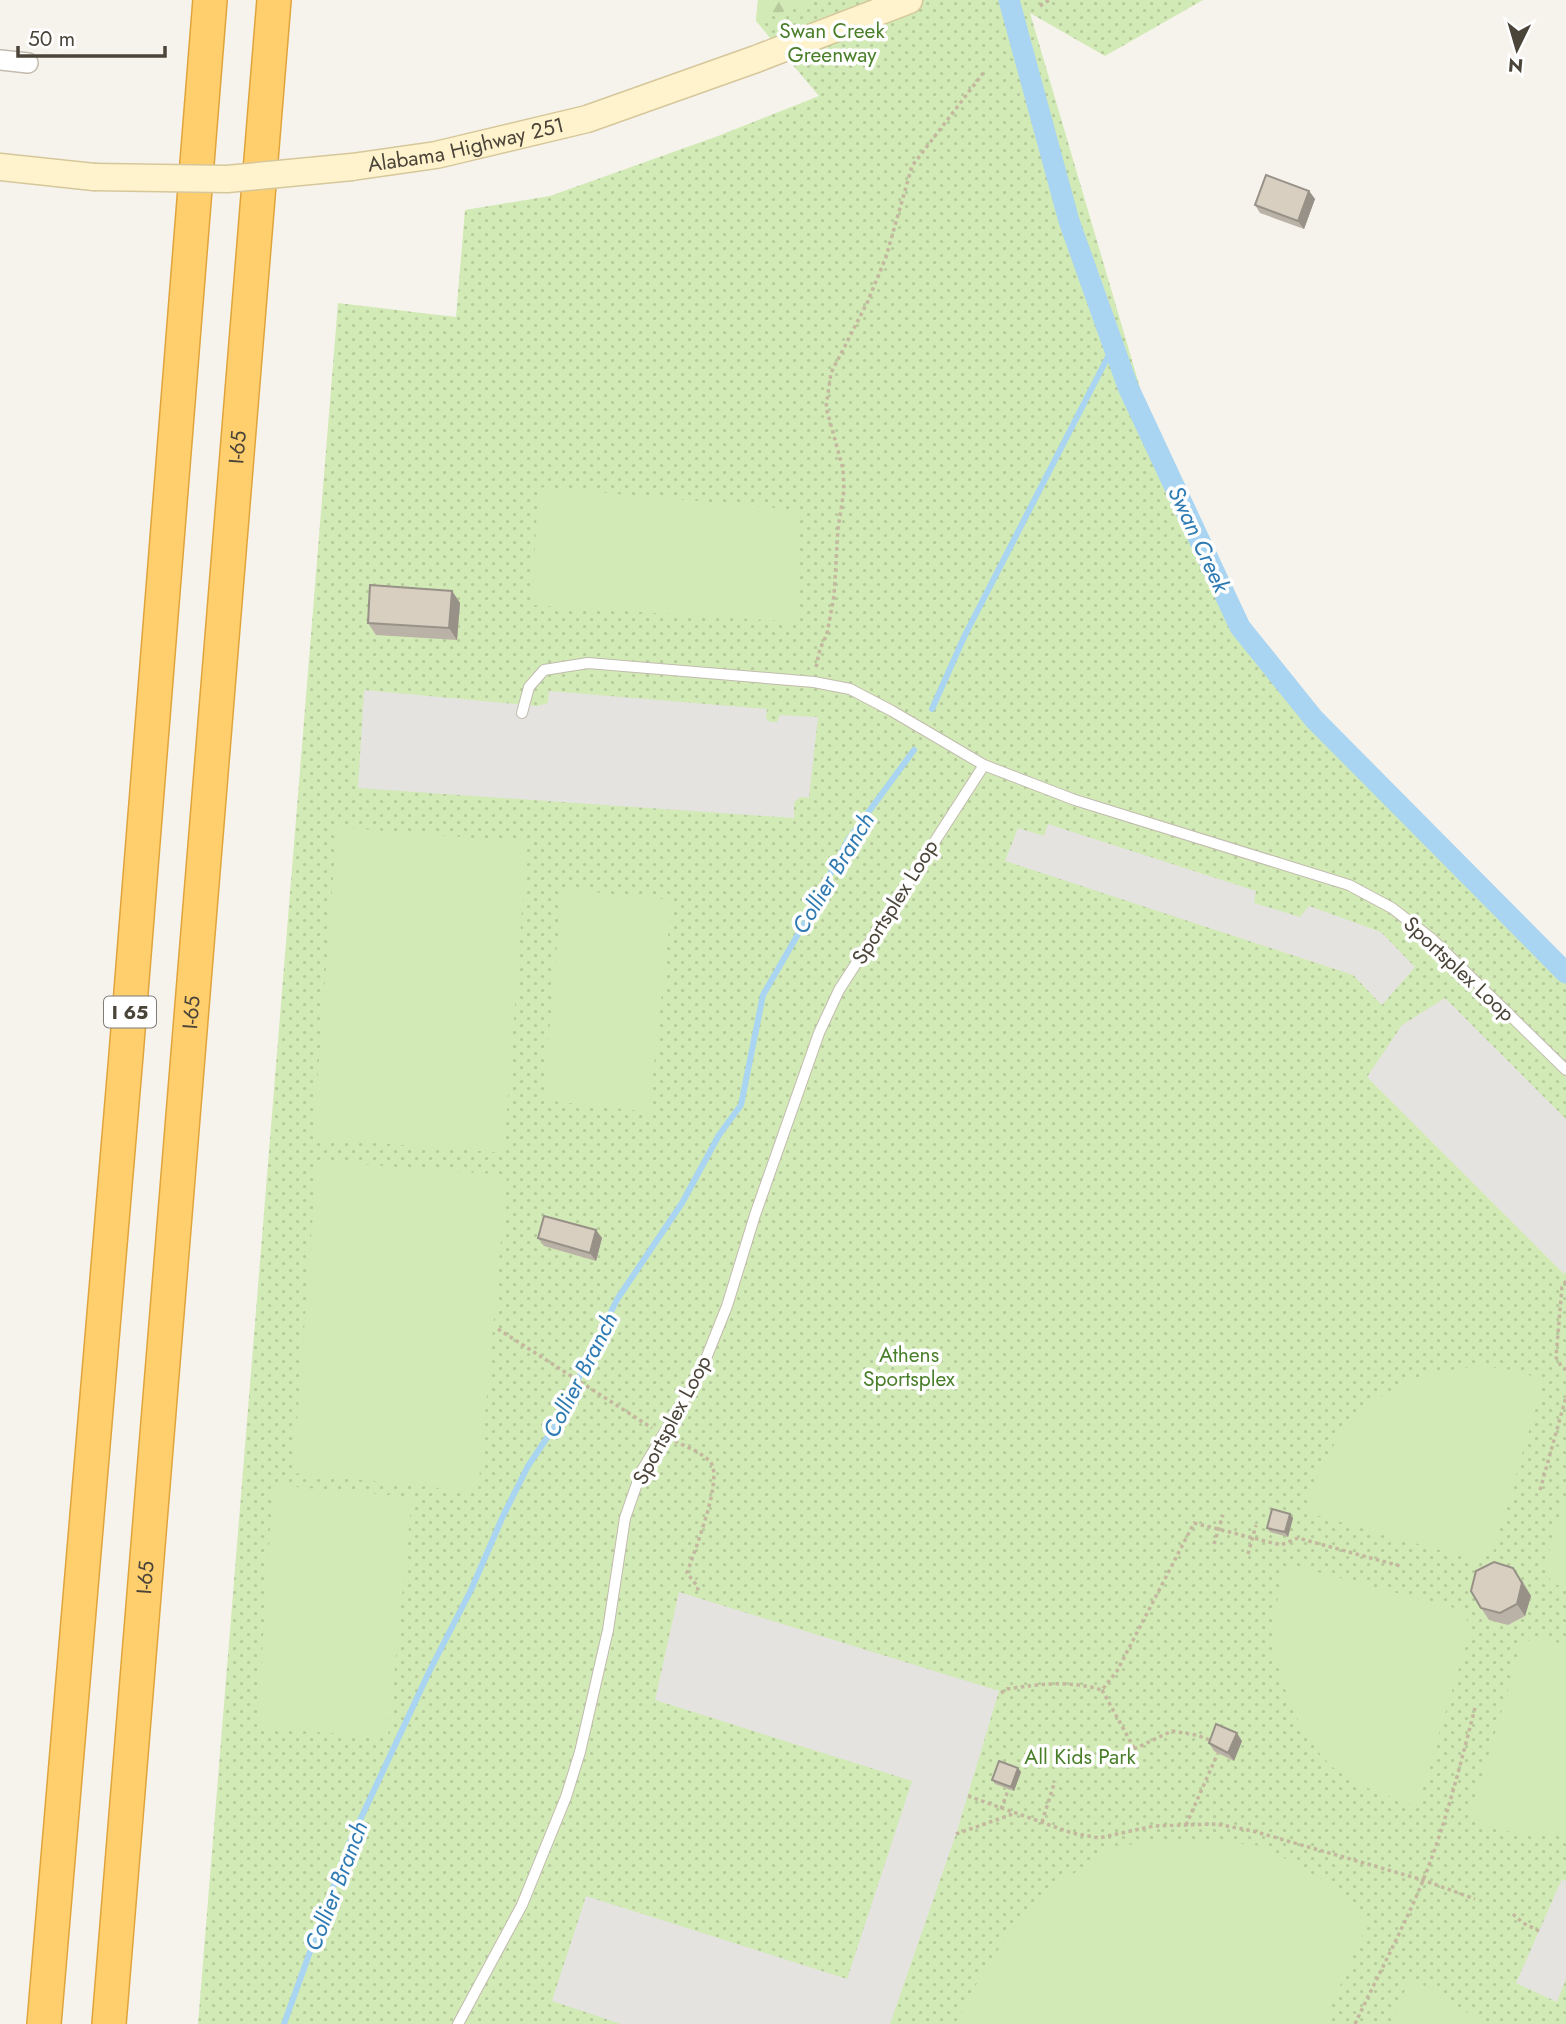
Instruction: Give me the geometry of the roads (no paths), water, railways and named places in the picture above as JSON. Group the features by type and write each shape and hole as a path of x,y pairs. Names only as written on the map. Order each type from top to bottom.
{"highway":[{"name":"I 65","path":"44,2024 126,1055 210,0"},
{"name":"I-65","path":"109,2024 274,0"}],"main road":[{"name":"Alabama Highway 251","path":"0,167 94,177 227,179 352,167 436,155 587,119 756,59 909,0"}],"street":[{"path":"0,60 28,63"}],"lane":[{"name":"Sportsplex Loop","path":"522,713 529,687 544,670 588,663 814,682 850,689 892,710 984,765 1075,800 1349,885 1392,908 1432,939 1566,1070"},
{"name":"Sportsplex Loop","path":"457,2024 522,1905 566,1797 580,1752 608,1630 625,1518 641,1472 701,1371 727,1306 755,1215 818,1033 839,990 984,765"}],"waterway":[{"name":"Swan Creek","path":"1009,0 1069,221 1128,387 1240,627 1314,719 1566,973"},
{"name":"Collier Branch","path":"932,709 965,635 1114,345"},
{"name":"Collier Branch","path":"284,2024 348,1846 430,1670 471,1590 503,1516 528,1466 559,1420 618,1298 682,1203 719,1135 741,1105 763,995 848,840 914,750"}],"park label":[{"name":"Swan Creek Greenway","path":"832,43"},
{"name":"Athens Sportsplex","path":"909,1367"},
{"name":"All Kids Park","path":"1080,1757"}]}
